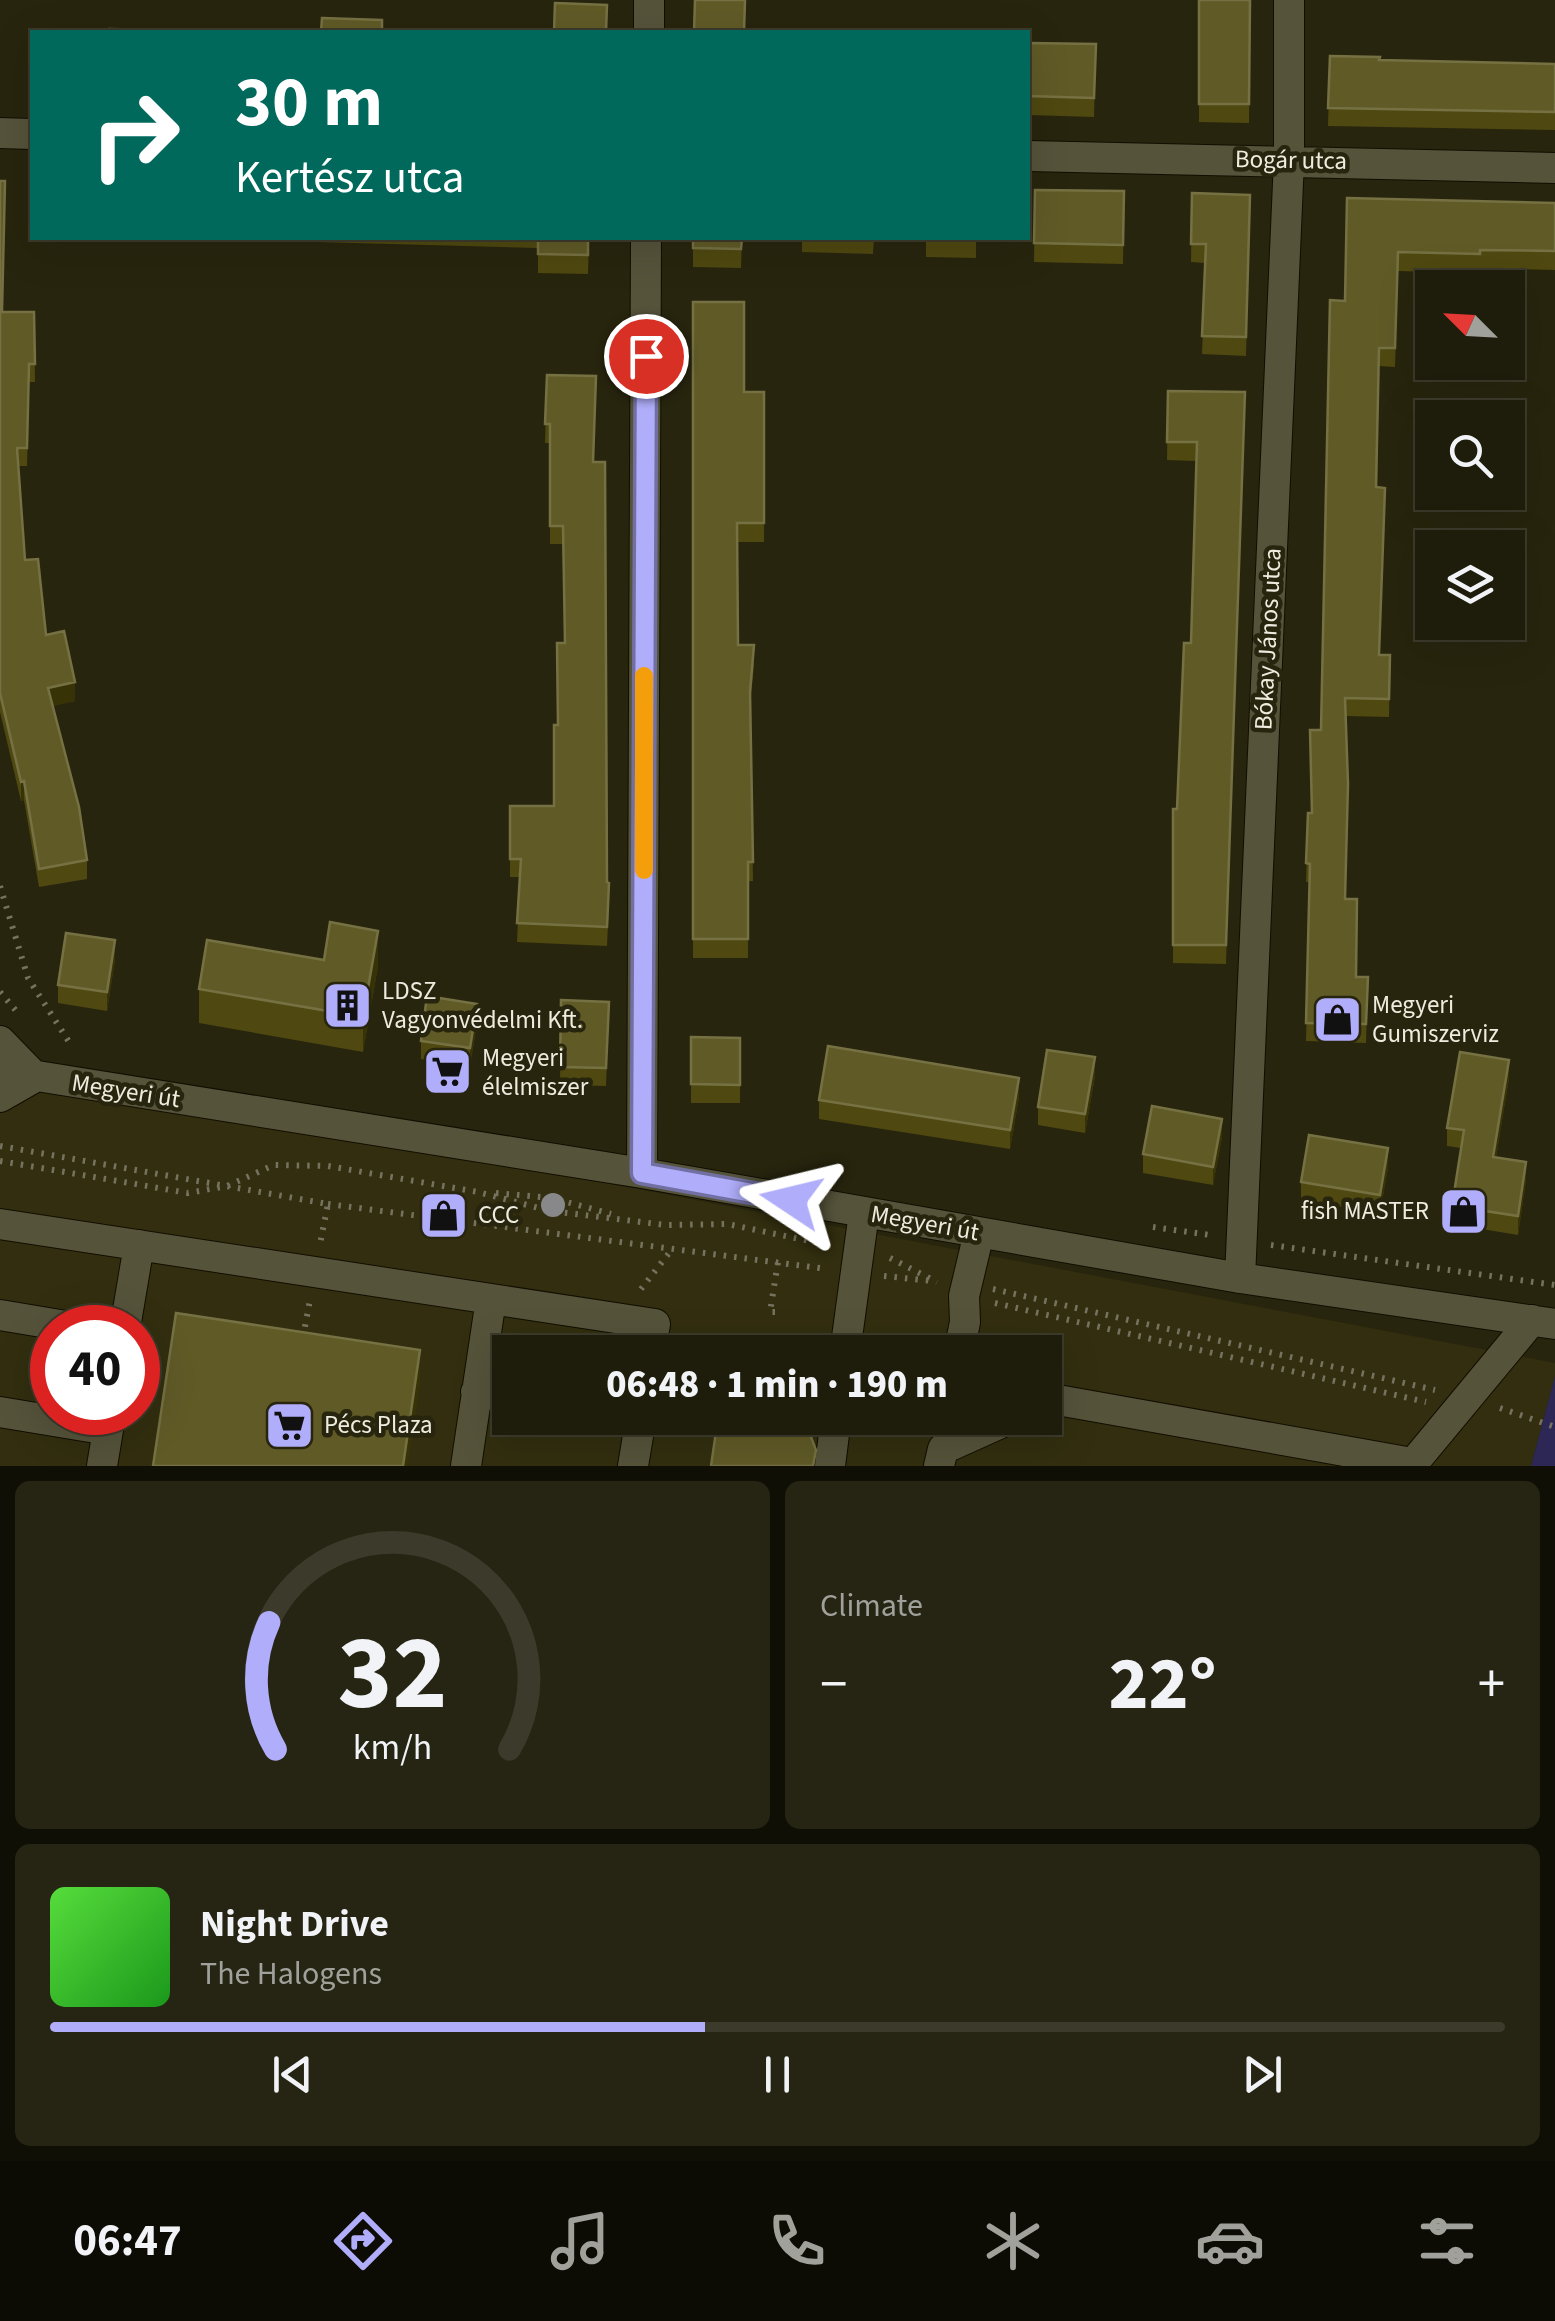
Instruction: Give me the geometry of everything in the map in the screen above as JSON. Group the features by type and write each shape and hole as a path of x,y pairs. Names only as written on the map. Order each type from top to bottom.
{"street":[{"path":"648,30 649,0"},
{"name":"Bókay János utca","path":"1240,1278 1289,160 1289,0"},
{"path":"0,133 30,134"},
{"name":"Bogár utca","path":"1030,156 1555,168"},
{"path":"642,1173 646,240"},
{"path":"0,1042 35,1076 0,1097"},
{"name":"Megyeri út","path":"0,1070 642,1173 1240,1278 1543,1322"},
{"path":"847,1335 864,1212"},
{"path":"0,1224 655,1324 653,1335"},
{"path":"962,1335 967,1283 979,1232"},
{"path":"130,1305 139,1245"},
{"path":"466,1466 491,1299"},
{"path":"0,1315 30,1320"},
{"path":"1062,1401 1411,1464 1543,1322"},
{"path":"476,1392 492,1394"},
{"path":"0,1412 30,1414"},
{"path":"102,1466 108,1435"},
{"path":"633,1466 638,1435"},
{"path":"830,1466 834,1435"},
{"path":"941,1458 982,1435"}],"path":[{"path":"0,886 28,978 70,1045"},
{"path":"0,1146 328,1204 301,1348"},
{"path":"0,1161 188,1193 227,1186 274,1165 328,1166 478,1192 550,1211 666,1225 726,1224 886,1257 936,1282 967,1283 1470,1398 1555,1427"},
{"path":"478,1192 552,1198 631,1219"},
{"path":"1266,1244 1555,1285"},
{"path":"618,1318 673,1247"},
{"path":"775,1312 770,1312 778,1262"}],"shaded area":[{"path":"0,1068 1555,1363 1531,1466 0,1466"},
{"path":"1555,1376 1555,1466 1531,1466"}],"building":[{"path":"695,0 745,0 744,30 694,30"},
{"path":"1199,0 1250,0 1249,104 1199,104"},
{"path":"555,3 607,5 606,30 554,30"},
{"path":"322,18 382,20 382,30 321,30"},
{"path":"1030,43 1096,44 1094,98 1030,96"},
{"path":"1330,56 1555,64 1555,112 1328,108"},
{"path":"0,181 5,181 2,312 34,312 35,364 29,364 27,448 17,448 25,560 38,559 46,635 64,631 75,682 48,688 79,807 87,860 39,869 24,781 21,782 0,693"},
{"path":"1035,190 1124,191 1123,245 1034,243"},
{"path":"1192,193 1250,195 1246,337 1202,336 1206,244 1191,244"},
{"path":"1347,198 1555,203 1555,251 1398,252 1395,348 1379,348 1376,487 1385,488 1379,655 1390,655 1389,699 1345,698 1345,899 1357,899 1356,977 1368,977 1366,1024 1306,1023 1310,864 1306,863 1308,813 1312,813 1310,730 1321,730 1330,300 1345,301"},
{"path":"538,240 588,240 588,255 538,254"},
{"path":"693,240 742,240 741,249 693,248"},
{"path":"693,302 744,302 744,392 764,392 764,523 737,523 738,645 754,645 750,692 753,862 748,862 748,939 693,939"},
{"path":"547,375 596,376 593,462 605,462 607,927 517,923 521,859 510,859 510,806 554,806 557,643 565,643 563,526 550,526"},
{"path":"1168,391 1245,392 1226,945 1173,945 1173,809 1177,809 1184,643 1191,643 1197,442 1167,442"},
{"path":"330,922 378,931 363,1017 199,989 207,940 324,960"},
{"path":"66,933 115,940 107,992 58,985"},
{"path":"427,996 477,1004 470,1048 421,1041"},
{"path":"561,1000 609,1002 606,1068 560,1067"},
{"path":"691,1037 740,1038 740,1085 691,1084"},
{"path":"828,1046 1019,1078 1010,1130 819,1100"},
{"path":"1047,1050 1095,1057 1085,1114 1038,1107"},
{"path":"1460,1052 1509,1060 1493,1157 1526,1162 1518,1216 1452,1206 1464,1130 1447,1128"},
{"path":"1152,1106 1222,1119 1213,1167 1143,1154"},
{"path":"1309,1135 1388,1148 1380,1195 1301,1182"},
{"name":"Pécs Plaza","path":"176,1313 420,1350 403,1466 153,1466"},
{"path":"716,1435 811,1435 816,1450 813,1466 711,1466"}],"slow traffic":[{"path":"644,676 644,870"}],"place":[{"name":"LDSZ Vagyonvédelmi Kft.","path":"347,1005"},
{"name":"Megyeri Gumiszerviz","path":"1337,1019"},
{"name":"Megyeri élelmiszer","path":"447,1072"},
{"name":"fish MASTER","path":"1464,1211"},
{"name":"CCC","path":"443,1215"},
{"name":"Pécs Plaza","path":"289,1425"}],"route":[{"path":"646,356 642,1173 791,1200"}]}
